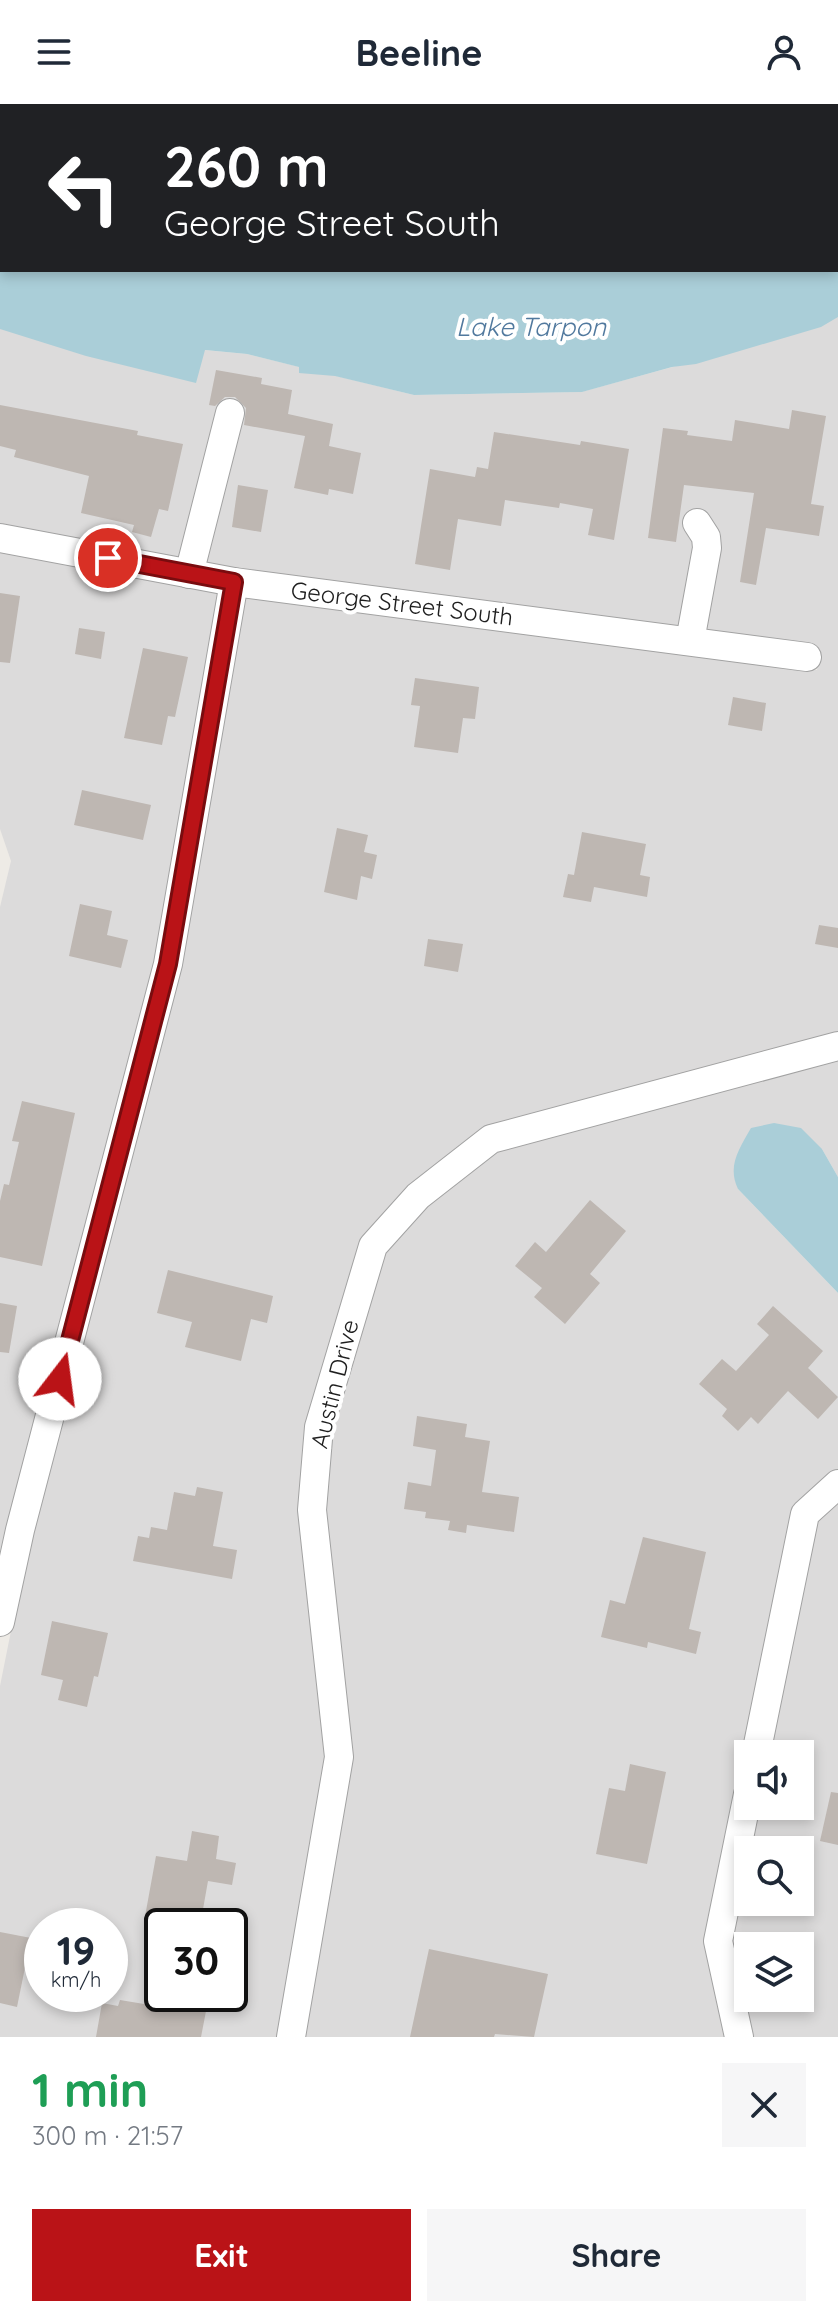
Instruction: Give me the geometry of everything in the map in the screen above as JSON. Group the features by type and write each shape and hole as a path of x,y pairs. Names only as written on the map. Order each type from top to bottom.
{"street":[{"path":"189,574 230,413"},
{"path":"690,641 707,548 706,537 697,523"},
{"name":"George Street South","path":"0,538 234,582 807,657"},
{"path":"0,1622 20,1530 168,964 234,582"},
{"name":"Austin Drive","path":"291,2037 339,1757 312,1510 319,1427 373,1246 418,1196 491,1139 838,1046"},
{"path":"759,1740 805,1514 838,1484"},
{"path":"739,2037 718,1941 743,1820"}],"shaded area":[{"path":"838,295 838,1034 487,1129 410,1188 307,1426 326,1757 278,2037 0,2037 0,1686 247,595 817,670 820,649 235,571 0,527 0,314 118,342 247,354 414,395 581,392 731,351"},
{"path":"0,549 220,590 156,962 0,1563 0,907 11,861 0,829"},
{"path":"838,1058 838,1177 822,1149 738,1189 838,1293 838,1469 793,1511 746,1740 734,1740 734,1801 706,1938 727,2037 303,2037 351,1759 324,1511 331,1430 384,1251 427,1204 497,1149"},
{"path":"838,1500 838,2037 751,2037 746,2012 814,2012 814,1932 734,1932 734,1959 730,1941 735,1916 814,1916 814,1836 752,1836 755,1820 814,1820 814,1740 772,1740 816,1519"}],"water":[{"name":"Lake Tarpon","path":"0,272 838,272 838,317 821,327 696,364 672,367 582,392 414,395 335,376 299,373 299,367 247,354 205,350 196,383 86,356 0,329"},
{"path":"774,1123 801,1128 822,1149 838,1177 838,1293 738,1189 734,1165 742,1143 751,1128"}],"building":[{"path":"216,370 262,378 261,384 292,390 288,414 333,424 329,446 361,453 353,494 329,489 328,495 294,488 305,436 244,425 246,408 235,397 225,397 215,406 209,405"},
{"path":"0,405 138,431 137,435 183,444 168,511 159,509 151,537 132,532 134,525 81,513 89,476 14,457 16,450 0,446"},
{"path":"792,410 826,416 811,504 824,506 819,536 766,528 756,585 740,582 754,493 684,485 676,542 648,538 663,428 688,431 687,435 732,441 735,420 789,429"},
{"path":"494,432 629,449 614,540 588,535 593,509 560,503 559,508 505,500 501,526 458,519 450,570 415,564 430,469 475,477 477,467 488,469"},
{"path":"238,485 268,490 261,532 232,527"},
{"path":"0,593 20,596 10,663 0,662"},
{"path":"79,628 105,632 101,659 75,654"},
{"path":"143,648 188,657 175,717 168,716 162,745 124,738"},
{"path":"415,678 479,687 475,719 463,718 458,753 414,747 420,706 411,705"},
{"path":"733,697 766,703 762,731 728,725"},
{"path":"82,790 151,805 143,840 74,825"},
{"path":"337,828 368,835 364,852 377,855 372,879 361,876 357,900 324,892"},
{"path":"582,832 646,844 640,875 650,877 647,897 594,887 591,902 563,897 568,874 574,875"},
{"path":"80,904 112,911 107,935 128,940 121,968 69,956"},
{"path":"819,925 838,928 838,948 815,944"},
{"path":"428,939 463,944 458,972 424,966"},
{"path":"22,1101 75,1113 42,1266 0,1257 0,1201 4,1184 9,1185 19,1142 12,1141"},
{"path":"590,1200 626,1231 590,1274 600,1283 565,1324 534,1297 542,1288 515,1266 535,1242 546,1252"},
{"path":"168,1270 273,1296 267,1323 251,1319 241,1361 185,1347 192,1322 157,1313"},
{"path":"0,1303 17,1306 9,1353 0,1352"},
{"path":"773,1306 823,1351 808,1368 838,1397 818,1419 788,1391 758,1424 751,1417 738,1431 722,1416 727,1409 699,1384 722,1359 736,1371 769,1335 757,1324"},
{"path":"417,1416 467,1424 465,1437 490,1441 482,1492 519,1497 514,1532 467,1525 466,1533 448,1530 450,1521 425,1518 426,1512 404,1509 408,1482 431,1486 436,1450 413,1446"},
{"path":"197,1487 223,1492 213,1546 237,1550 232,1579 133,1561 138,1536 149,1538 151,1527 167,1530 174,1492 195,1496"},
{"path":"643,1537 706,1552 689,1629 701,1632 696,1654 648,1642 647,1648 601,1637 610,1600 625,1604"},
{"path":"52,1621 108,1633 87,1707 58,1700 63,1680 41,1675"},
{"path":"630,1764 666,1772 647,1864 596,1854 609,1788 625,1791"},
{"path":"831,1792 838,1793 838,1845 820,1841"},
{"path":"192,1831 219,1836 216,1859 236,1863 232,1885 208,1881 203,1908 147,1908 156,1856 187,1861"},
{"path":"0,1932 24,1937 24,1972 17,2007 0,2003"},
{"path":"429,1949 548,1974 534,2037 495,2034 494,2037 410,2037"},
{"path":"128,2001 144,2004 144,2012 206,2012 201,2037 96,2037 100,2012 128,2012"}],"route":[{"path":"60,1379 168,964 234,582 108,558"}]}
